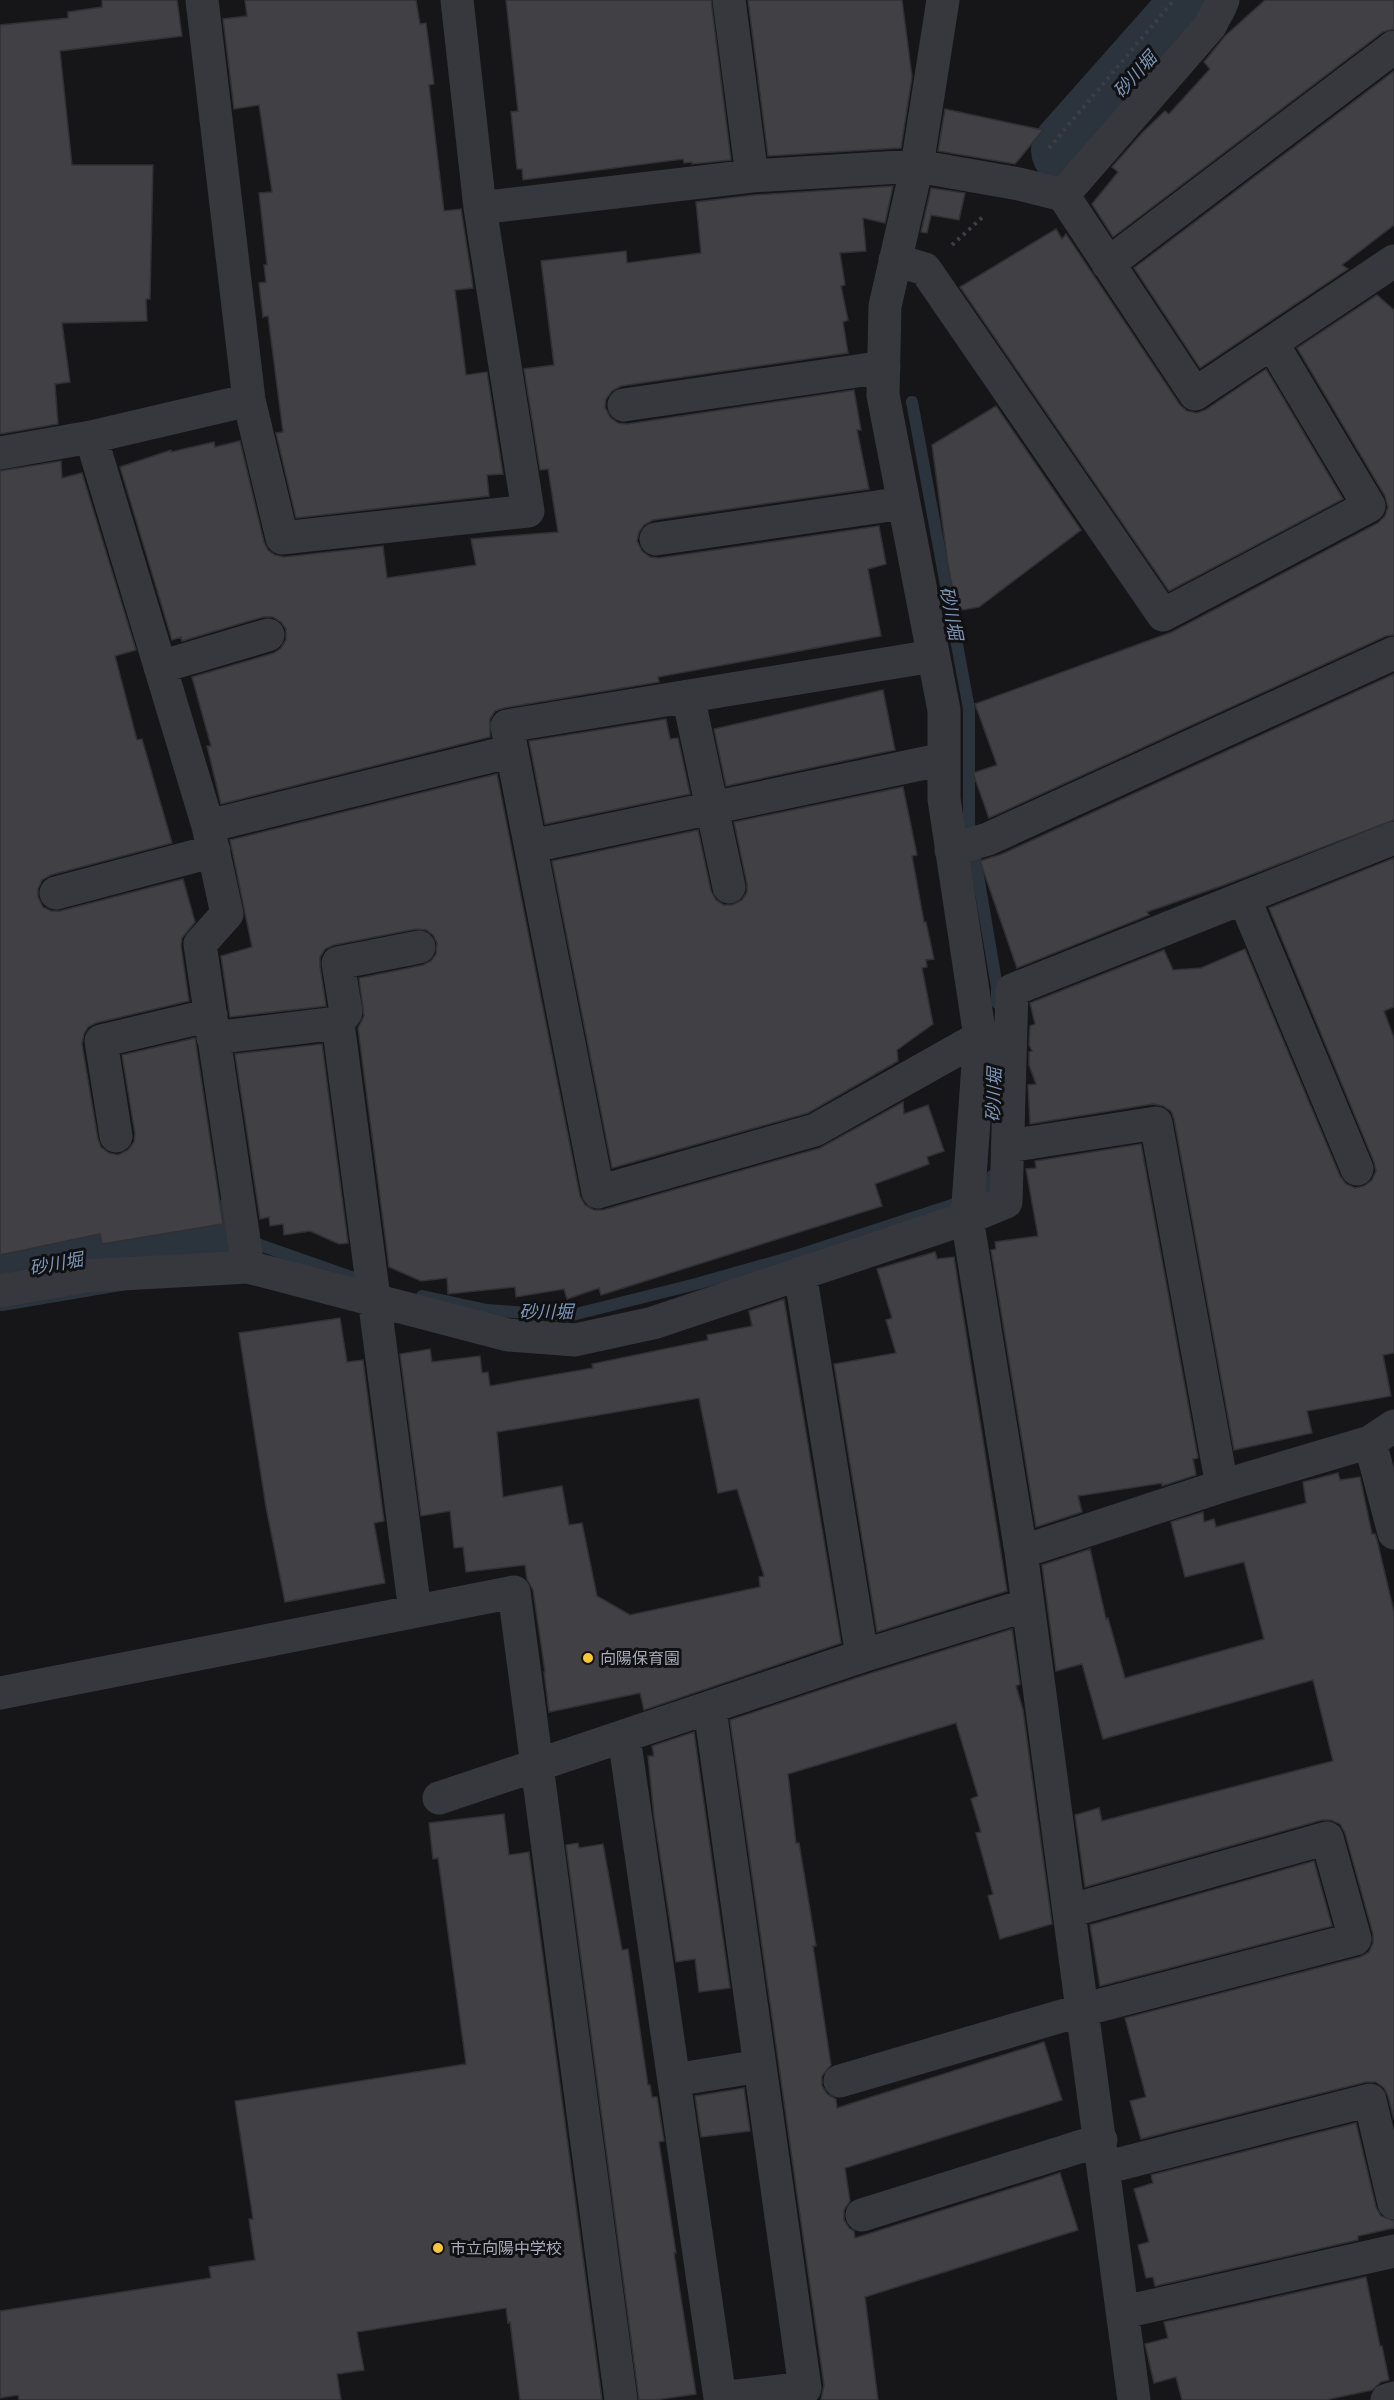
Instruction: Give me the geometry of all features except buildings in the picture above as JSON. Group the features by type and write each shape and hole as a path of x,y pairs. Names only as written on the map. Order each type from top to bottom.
{"street":[{"path":"202,0 249,400 282,538 528,511 480,208 457,0"},
{"path":"729,0 752,176"},
{"path":"943,0 917,166 885,306 883,395 944,710 944,799 967,845 980,1037 967,1218 1020,1552 1124,2312 1134,2400"},
{"path":"1063,195 1210,26 1223,0"},
{"path":"1108,264 1394,47"},
{"path":"480,208 752,176 917,166 1019,184 1063,195 1195,394 1394,261"},
{"path":"895,260 925,269 1163,615 1369,506 1272,343"},
{"path":"624,405 884,367"},
{"path":"0,453 91,437 249,400"},
{"path":"91,437 211,838 227,914 200,944 248,1267"},
{"path":"656,539 904,503"},
{"path":"160,667 268,635"},
{"path":"967,845 1394,653"},
{"path":"933,656 507,726 598,1192 814,1130 980,1037"},
{"path":"688,696 729,887"},
{"path":"56,893 211,838 512,751"},
{"path":"532,846 944,759"},
{"path":"0,1291 85,1276 248,1267 508,1335 575,1340 653,1323 967,1218 1006,1202 1012,990 1394,838"},
{"path":"1244,898 1357,1169"},
{"path":"415,1611 338,1023 346,1012 338,963 419,947"},
{"path":"116,1136 101,1041 212,1027 338,1023"},
{"path":"1009,1146 1156,1123 1222,1486"},
{"path":"800,1273 862,1656"},
{"path":"1020,1552 1382,1434 1394,1533"},
{"path":"0,1693 514,1592 621,2400"},
{"path":"439,1798 710,1709 862,1656 1027,1605"},
{"path":"624,1737 720,2398 805,2388 710,1709"},
{"path":"840,2081 1082,2010 1355,1939 1328,1838 1069,1911"},
{"path":"674,2080 760,2066"},
{"path":"862,2215 1102,2154 1370,2100 1394,2203"},
{"path":"1124,2312 1394,2251"},
{"path":"1387,2400 1394,2398"}],"waterway":[{"name":"砂川堀","path":"1068,150 1201,0"},
{"name":"砂川堀","path":"912,402 969,709 969,823 997,987 997,1003"},
{"name":"砂川堀","path":"422,1296 487,1310 568,1316 799,1255 949,1206 991,1189 992,1176"},
{"name":"砂川堀","path":"0,1274 218,1237"},
{"name":"砂川堀","path":"257,1244 354,1278"}],"place":[{"name":"向陽保育園","path":"588,1658"},
{"name":"市立向陽中学校","path":"438,2248"}]}
